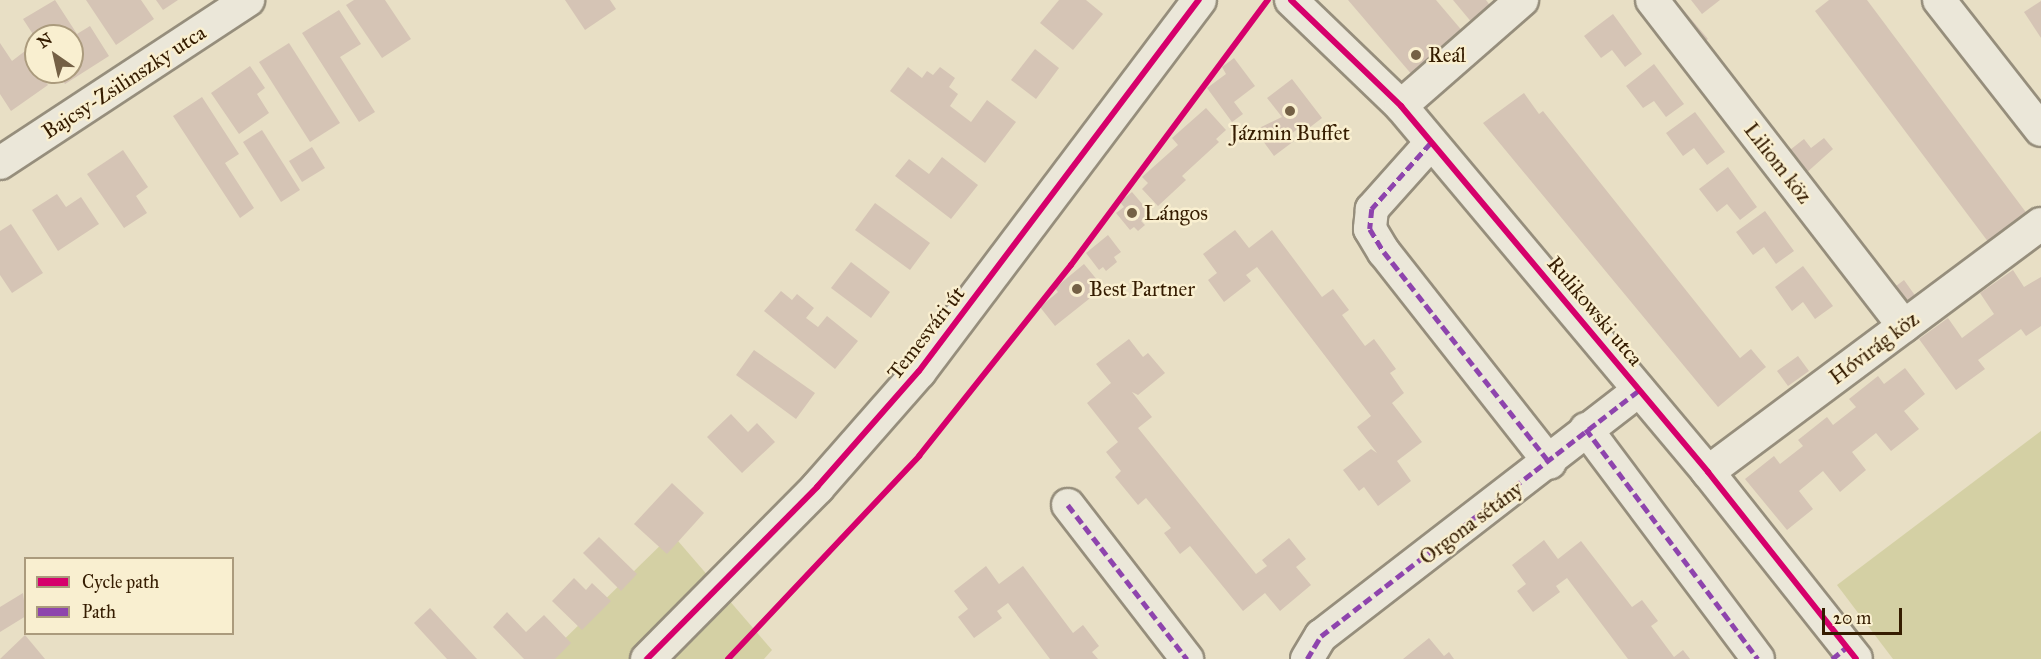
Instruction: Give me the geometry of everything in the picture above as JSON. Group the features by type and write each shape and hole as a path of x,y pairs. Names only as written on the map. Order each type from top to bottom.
{"street":[{"name":"Bajcsy-Zsilinszky utca","path":"0,163 248,0"},
{"name":"Temesvári út","path":"647,659 817,487 919,371 1199,0"},
{"name":"Rulikowski utca","path":"1291,0 1401,106 1708,472 1845,655"},
{"path":"1401,106 1522,0"},
{"name":"Liliom köz","path":"1653,0 1904,326"},
{"path":"1939,0 2041,130"},
{"path":"1431,143 1372,209 1370,229 1384,252 1550,463"},
{"name":"Hóvirág köz","path":"1708,472 2041,224"},
{"name":"Orgona sétány","path":"1307,659 1321,636 1550,463 1586,429 1640,390"},
{"path":"1586,429 1758,659"},
{"path":"1068,505 1186,659"}],"shaded area":[{"path":"2041,431 2041,659 1893,659 1837,585"},
{"path":"672,534 772,650 764,659 544,659"}],"building":[{"path":"55,0 71,24 26,24 23,19"},
{"path":"86,0 141,0 154,19 116,45"},
{"path":"156,0 178,0 163,10"},
{"path":"354,0 385,0 411,39 382,58 346,5"},
{"path":"565,0 610,0 616,9 585,30"},
{"path":"1059,0 1086,0 1103,14 1073,50 1040,23"},
{"name":"Reál","path":"1348,0 1436,0 1464,33 1413,76"},
{"path":"1453,0 1486,0 1492,8 1473,24"},
{"path":"1675,0 1708,39 1694,50 1663,9"},
{"path":"1691,0 1720,0 1702,14"},
{"path":"1829,0 1867,0 2028,215 1989,243 1815,11"},
{"path":"2041,1 2041,38 2024,12"},
{"path":"339,10 361,44 340,57 375,112 359,122 302,33"},
{"path":"1613,14 1642,54 1625,67 1612,50 1601,58 1584,36"},
{"path":"90,26 109,56 84,72 84,30"},
{"path":"0,43 12,61 24,52 24,84 48,85 11,111 0,94"},
{"path":"289,43 340,123 310,142 259,62"},
{"path":"1035,49 1059,68 1036,99 1011,80"},
{"path":"1234,58 1255,86 1234,102 1243,114 1232,122 1207,88 1226,74 1222,67"},
{"path":"1654,64 1684,104 1666,117 1654,101 1643,108 1626,86"},
{"path":"250,66 265,88 257,94 269,113 239,134 211,93"},
{"path":"908,67 922,78 927,71 933,75 940,67 955,78 949,87 958,94 950,106 971,122 987,100 1016,122 985,163 890,91"},
{"path":"1292,79 1322,118 1305,131 1301,126 1290,135 1294,141 1274,156 1255,130 1282,117 1267,98"},
{"path":"1524,93 1539,114 1543,111 1740,358 1751,349 1766,367 1718,407 1483,123"},
{"path":"202,97 239,154 225,163 254,208 240,218 173,116"},
{"path":"1206,108 1226,130 1216,139 1219,142 1182,176 1186,180 1158,206 1142,189 1148,183 1142,177 1178,145 1172,138"},
{"path":"1695,112 1725,152 1707,165 1694,148 1683,156 1666,133"},
{"path":"262,130 300,190 281,202 243,142"},
{"path":"1824,138 1833,149 1795,183 1777,160 1804,139 1811,148"},
{"path":"312,147 325,168 302,182 289,161"},
{"path":"123,150 148,187 136,196 147,213 124,228 87,174"},
{"path":"942,157 978,185 951,219 895,176 909,159 929,174"},
{"path":"1728,167 1757,207 1740,220 1727,204 1717,212 1699,189"},
{"path":"1132,192 1150,213 1141,221 1145,225 1138,231 1134,227 1130,230 1116,213 1124,207 1120,202"},
{"path":"57,194 66,207 81,197 99,224 58,251 32,210"},
{"path":"875,203 930,243 910,270 855,230"},
{"path":"1765,211 1794,251 1776,264 1764,247 1753,255 1736,232"},
{"path":"11,224 43,273 12,293 0,275 0,231"},
{"path":"1235,230 1249,248 1272,230 1322,297 1333,289 1349,310 1342,315 1365,346 1374,339 1396,369 1390,373 1404,393 1392,403 1422,442 1397,461 1411,481 1378,506 1364,487 1359,491 1343,470 1371,449 1377,453 1357,427 1371,416 1257,267 1246,275 1251,281 1224,302 1208,280 1217,273 1203,254"},
{"path":"1108,235 1121,252 1114,257 1117,262 1106,271 1103,267 1099,270 1086,253"},
{"path":"851,262 890,292 871,318 831,288"},
{"path":"1084,264 1098,281 1089,288 1094,295 1055,326 1040,307 1058,292 1055,288"},
{"path":"1803,266 1833,306 1815,319 1803,302 1792,311 1775,287"},
{"path":"2013,270 2024,287 2041,277 2041,326 2026,336 2021,329 1978,360 1985,369 1956,390 1919,339 1948,318 1962,338 1994,314 1980,293"},
{"path":"1904,280 1919,301 1899,316 1884,295"},
{"path":"781,291 792,300 797,294 814,308 806,318 818,327 827,316 858,341 835,369 764,311"},
{"path":"1129,339 1143,357 1148,353 1165,373 1138,395 1132,392 1152,417 1138,428 1256,574 1267,566 1262,560 1289,538 1306,559 1296,567 1311,585 1280,611 1265,593 1243,611 1190,546 1180,554 1164,533 1171,528 1146,498 1138,505 1115,477 1121,471 1106,452 1118,442 1087,403 1111,383 1096,364"},
{"path":"754,350 815,393 796,419 736,375"},
{"path":"1798,356 1809,371 1788,386 1777,371"},
{"path":"1905,368 1925,394 1904,411 1919,429 1891,451 1876,433 1852,452 1866,470 1840,492 1823,471 1799,491 1813,509 1787,530 1745,479 1774,456 1780,464 1803,446 1798,440 1827,417 1833,425 1856,407 1849,399 1878,376 1884,384"},
{"path":"731,414 748,432 757,423 775,442 742,473 707,437"},
{"path":"672,483 704,513 667,554 634,524"},
{"path":"599,537 637,574 621,591 583,553"},
{"path":"1544,540 1558,559 1581,541 1632,607 1642,600 1658,621 1651,626 1674,657 1683,650 1690,659 1628,659 1567,578 1556,586 1560,592 1533,612 1517,591 1526,584 1512,565"},
{"path":"986,566 999,584 1023,566 1073,633 1083,625 1099,646 1092,652 1098,659 1050,659 1008,603 997,611 1002,618 974,638 958,617 968,609 954,591"},
{"path":"574,578 586,590 592,583 611,601 582,630 552,601"},
{"path":"23,593 24,617 0,632 0,607"},
{"path":"430,608 477,659 447,659 414,623"},
{"path":"507,612 526,632 544,615 571,643 555,659 524,659 493,627"},
{"path":"25,635 45,659 0,659"},
{"path":"1429,638 1444,656 1449,652 1454,659 1403,659"}],"marked path":[{"path":"1431,143 1372,209 1370,229 1384,252 1550,463"},
{"path":"1307,659 1321,636 1639,390"},
{"path":"1586,429 1758,659"},
{"path":"1068,505 1187,659"},
{"path":"1832,659 1847,647"}],"cycle path":[{"path":"647,659 817,487 919,371 1199,0"},
{"path":"728,659 919,456 1071,265 1268,0"},
{"path":"1291,0 1401,106 1708,472 1856,659"}],"place":[{"name":"Reál","path":"1416,55"},
{"name":"Jázmin Buffet","path":"1290,111"},
{"name":"Lángos","path":"1132,213"},
{"name":"Best Partner","path":"1077,289"}]}
